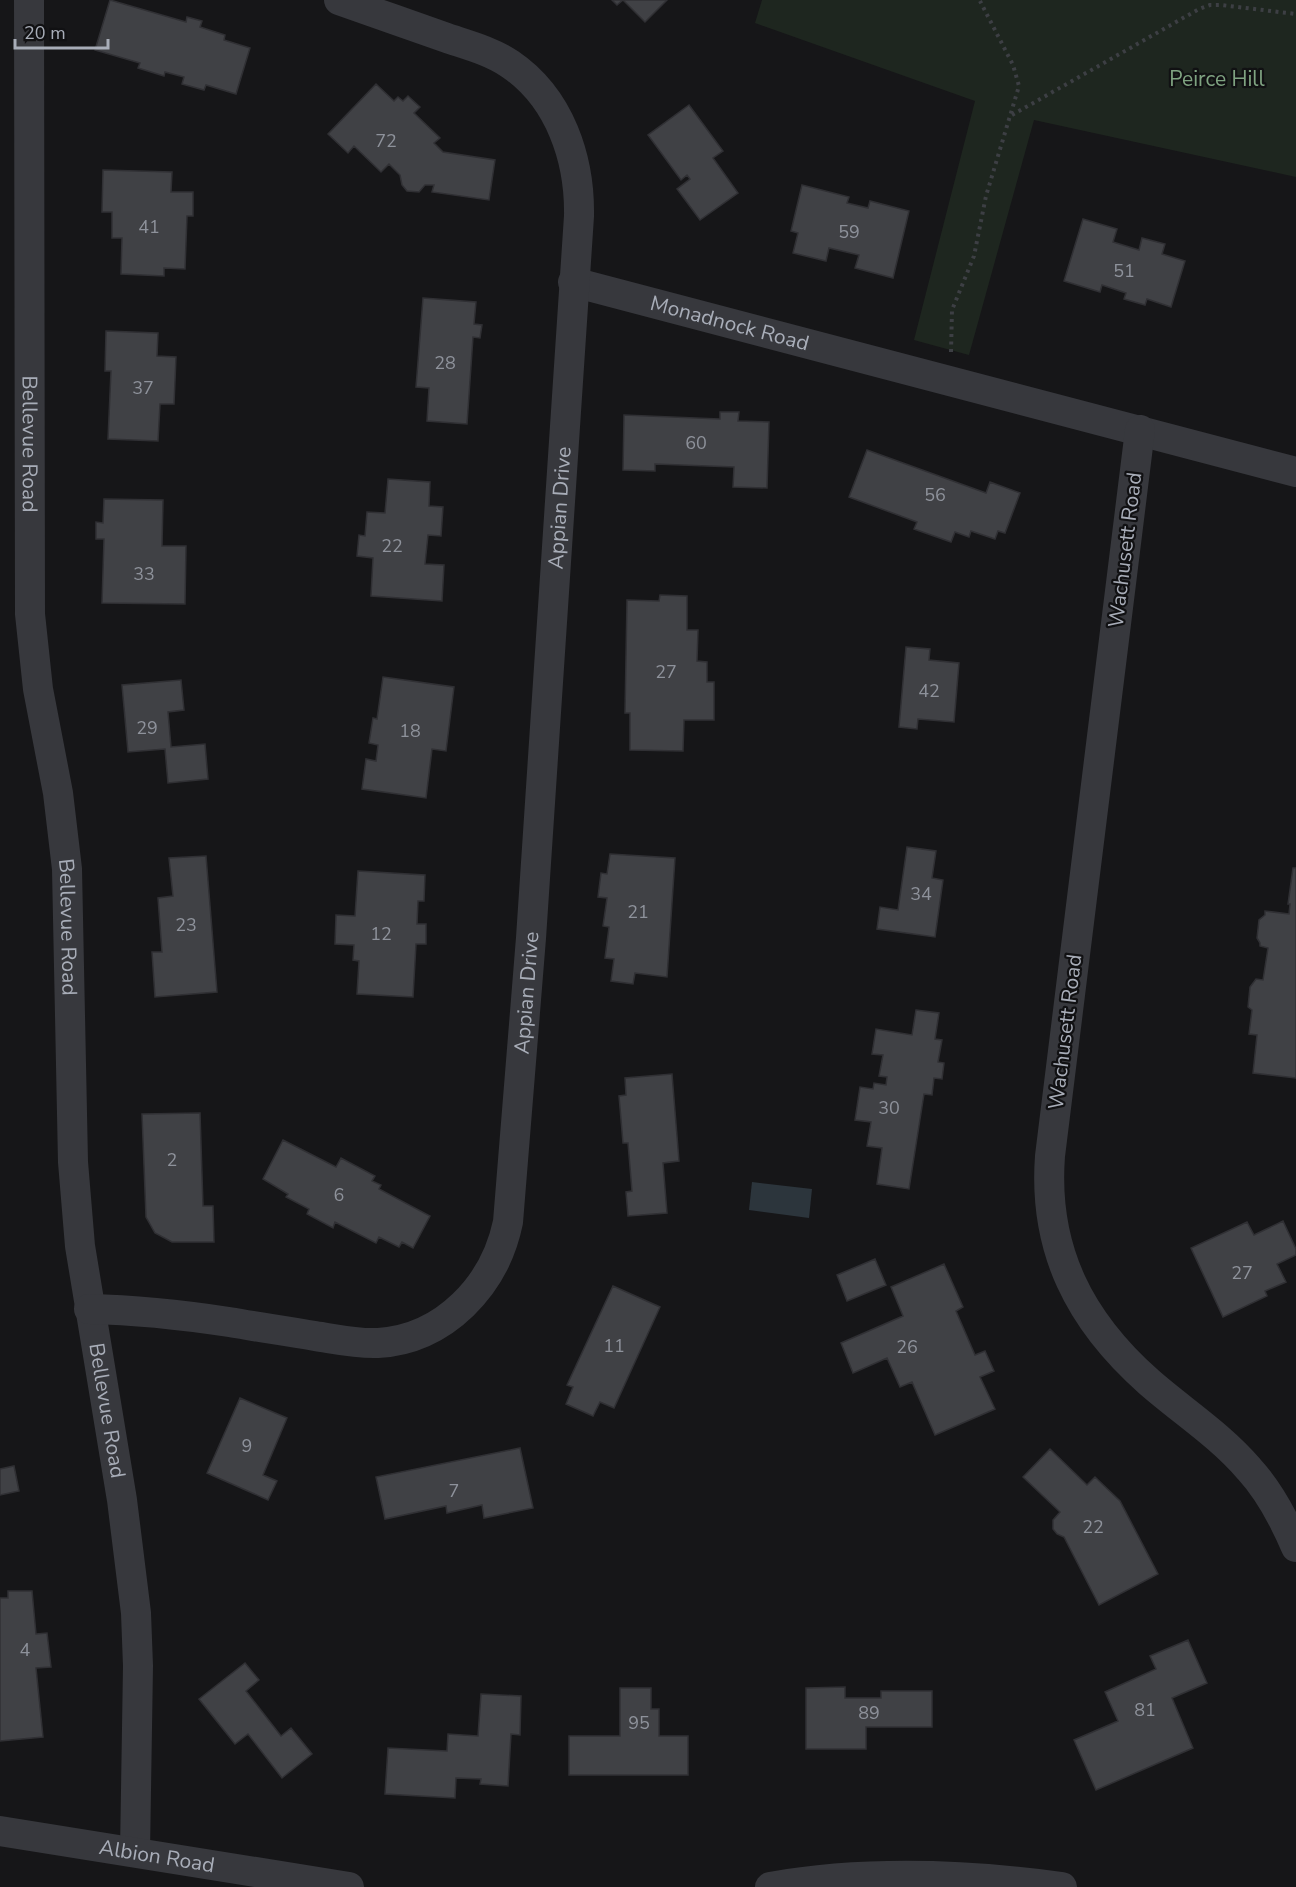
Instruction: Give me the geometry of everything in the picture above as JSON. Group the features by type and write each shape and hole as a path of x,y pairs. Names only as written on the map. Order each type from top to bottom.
{"street":[{"name":"Bellevue Road","path":"29,0 30,614 38,689 58,793 67,869 73,1171 80,1246 124,1510 136,1613 138,1666 135,1852"},
{"path":"339,0 500,58 523,75 543,96 564,133 572,152 576,172 579,216 573,282"},
{"name":"Appian Drive","path":"89,1309 143,1311 197,1317 335,1339 380,1343 418,1334 452,1315 480,1287 495,1262 505,1236 510,1207 531,938 573,282"},
{"name":"Monadnock Road","path":"573,282 1296,472"},
{"name":"Wachusett Road","path":"1140,430 1050,1156 1048,1196 1060,1254 1068,1275 1078,1297 1103,1335 1149,1382 1221,1441 1251,1471 1276,1506 1296,1547"},
{"name":"Albion Road","path":"0,1831 349,1887"},
{"path":"770,1887 841,1878 892,1876 985,1879 1062,1887"}],"path":[{"path":"944,378 952,348 952,310 974,256 986,196 1019,86 1018,76 981,1"},
{"path":"1011,115 1199,9 1210,5 1296,14"}],"green space":[{"name":"Peirce Hill","path":"762,0 1296,0 1296,177 1034,120 969,355 914,340 975,101 755,23"}],"shaded area":[{"path":"752,1182 812,1189 809,1218 749,1210"}],"building":[{"path":"110,0 186,22 187,17 202,21 200,27 225,35 224,40 250,48 236,94 206,85 204,90 182,84 184,77 165,72 164,76 138,68 140,63 95,50"},
{"path":"612,0 623,0 617,5"},
{"path":"623,0 667,0 645,22"},
{"path":"376,84 394,101 398,97 403,101 408,96 420,107 414,113 440,138 434,143 443,152 495,160 489,200 432,192 434,185 425,185 419,192 407,191 402,185 400,175 389,164 381,172 354,146 348,153 328,134"},
{"path":"689,105 723,151 713,158 738,193 700,220 677,189 690,179 687,175 681,180 648,135"},
{"path":"103,170 172,172 171,192 193,192 193,216 187,216 185,269 164,268 164,276 121,274 122,238 112,238 112,212 102,212"},
{"path":"802,185 849,197 847,203 868,208 870,201 909,211 893,278 855,268 859,255 829,248 826,261 793,253 798,233 791,231"},
{"path":"1083,219 1117,229 1113,242 1139,250 1142,238 1165,244 1162,254 1185,261 1171,307 1147,299 1145,305 1124,299 1126,293 1102,285 1100,292 1064,281"},
{"path":"423,298 476,302 474,324 482,325 480,338 473,337 467,424 427,421 429,388 416,387"},
{"path":"106,331 158,333 157,356 176,357 174,404 160,404 158,441 108,439 111,371 105,371"},
{"path":"720,412 739,412 738,421 769,422 767,488 733,487 734,467 655,464 655,471 623,470 624,415 720,419"},
{"path":"867,450 986,493 990,482 1020,493 1005,533 998,531 995,539 971,531 969,537 955,532 951,542 914,529 917,522 849,497"},
{"path":"388,479 430,482 429,506 443,507 441,536 428,535 425,564 444,565 442,601 371,596 373,558 357,556 359,535 365,536 367,512 385,513"},
{"path":"104,499 163,500 162,546 186,546 185,604 102,603 104,539 96,539 96,522 103,523"},
{"path":"660,595 687,596 687,630 698,630 697,661 707,662 707,682 714,682 714,720 684,720 683,751 630,750 630,713 625,713 627,600 659,601"},
{"path":"906,647 930,649 929,660 959,663 954,722 918,719 917,729 899,727"},
{"path":"383,677 454,687 446,751 432,749 426,798 362,789 366,759 376,761 378,745 369,743 373,718 377,719"},
{"path":"181,680 184,710 168,712 171,747 205,744 208,779 168,783 165,749 128,752 122,685"},
{"path":"907,847 936,851 932,878 943,880 935,937 877,929 880,907 898,910"},
{"path":"610,854 675,858 667,977 635,973 633,984 611,981 614,959 605,958 609,927 603,926 607,898 598,897 601,873 607,874"},
{"path":"206,856 217,992 155,997 152,952 162,952 158,898 173,896 169,858"},
{"path":"1293,868 1296,868 1296,1078 1253,1073 1257,1035 1249,1034 1252,1010 1248,1007 1250,987 1256,979 1263,980 1268,948 1260,946 1257,938 1259,920 1265,915 1265,911 1289,914 1290,904 1288,904"},
{"path":"358,871 425,875 424,901 418,901 417,924 426,924 426,944 416,944 413,997 357,994 359,961 353,960 354,945 335,944 336,915 355,916"},
{"path":"916,1010 939,1013 935,1039 942,1040 938,1062 944,1063 942,1079 934,1078 932,1095 924,1094 909,1189 877,1184 882,1148 867,1146 871,1122 855,1120 860,1087 873,1089 874,1083 886,1085 887,1077 879,1076 883,1055 872,1054 876,1029 912,1035"},
{"path":"672,1074 679,1161 663,1163 667,1213 628,1216 626,1192 632,1191 628,1143 623,1143 619,1096 626,1095 625,1078"},
{"path":"200,1113 203,1206 213,1206 214,1242 172,1242 155,1233 146,1217 142,1114"},
{"path":"283,1140 336,1167 341,1158 375,1176 372,1181 381,1185 379,1189 430,1216 413,1248 402,1242 399,1247 379,1237 376,1243 335,1222 333,1228 307,1214 309,1209 286,1197 288,1194 263,1179"},
{"path":"1283,1221 1296,1249 1296,1255 1277,1264 1286,1282 1265,1291 1267,1296 1223,1317 1191,1248 1247,1222 1254,1235"},
{"path":"875,1259 886,1285 847,1301 837,1275"},
{"path":"944,1264 963,1307 956,1311 975,1355 985,1351 994,1371 980,1377 995,1409 935,1435 912,1382 900,1387 887,1358 853,1373 841,1343 903,1316 891,1287"},
{"path":"613,1286 660,1307 614,1408 600,1402 593,1416 566,1404 573,1387 567,1385"},
{"path":"240,1398 287,1418 263,1475 277,1481 268,1500 207,1473"},
{"path":"520,1448 533,1508 484,1518 482,1505 447,1513 446,1506 385,1519 376,1477"},
{"path":"1050,1449 1087,1485 1095,1477 1120,1501 1158,1574 1099,1605 1064,1537 1053,1529 1053,1520 1060,1512 1023,1477"},
{"path":"14,1466 19,1491 0,1495 0,1469"},
{"path":"8,1591 32,1591 36,1634 47,1633 51,1667 36,1668 43,1737 0,1741 0,1598 8,1598"},
{"path":"1188,1640 1207,1683 1172,1698 1193,1748 1096,1790 1074,1740 1118,1721 1105,1692 1156,1669 1150,1656"},
{"path":"245,1663 259,1680 246,1691 281,1736 291,1728 312,1754 282,1778 248,1734 235,1744 199,1699"},
{"path":"845,1687 845,1698 881,1698 881,1691 932,1691 932,1727 866,1727 866,1749 806,1749 806,1688"},
{"path":"620,1688 651,1688 651,1709 659,1709 659,1736 688,1736 688,1775 569,1775 569,1736 620,1736"},
{"path":"481,1694 521,1696 520,1735 511,1734 508,1786 480,1784 481,1779 456,1778 455,1798 385,1794 388,1748 447,1751 448,1734 478,1736"}]}
